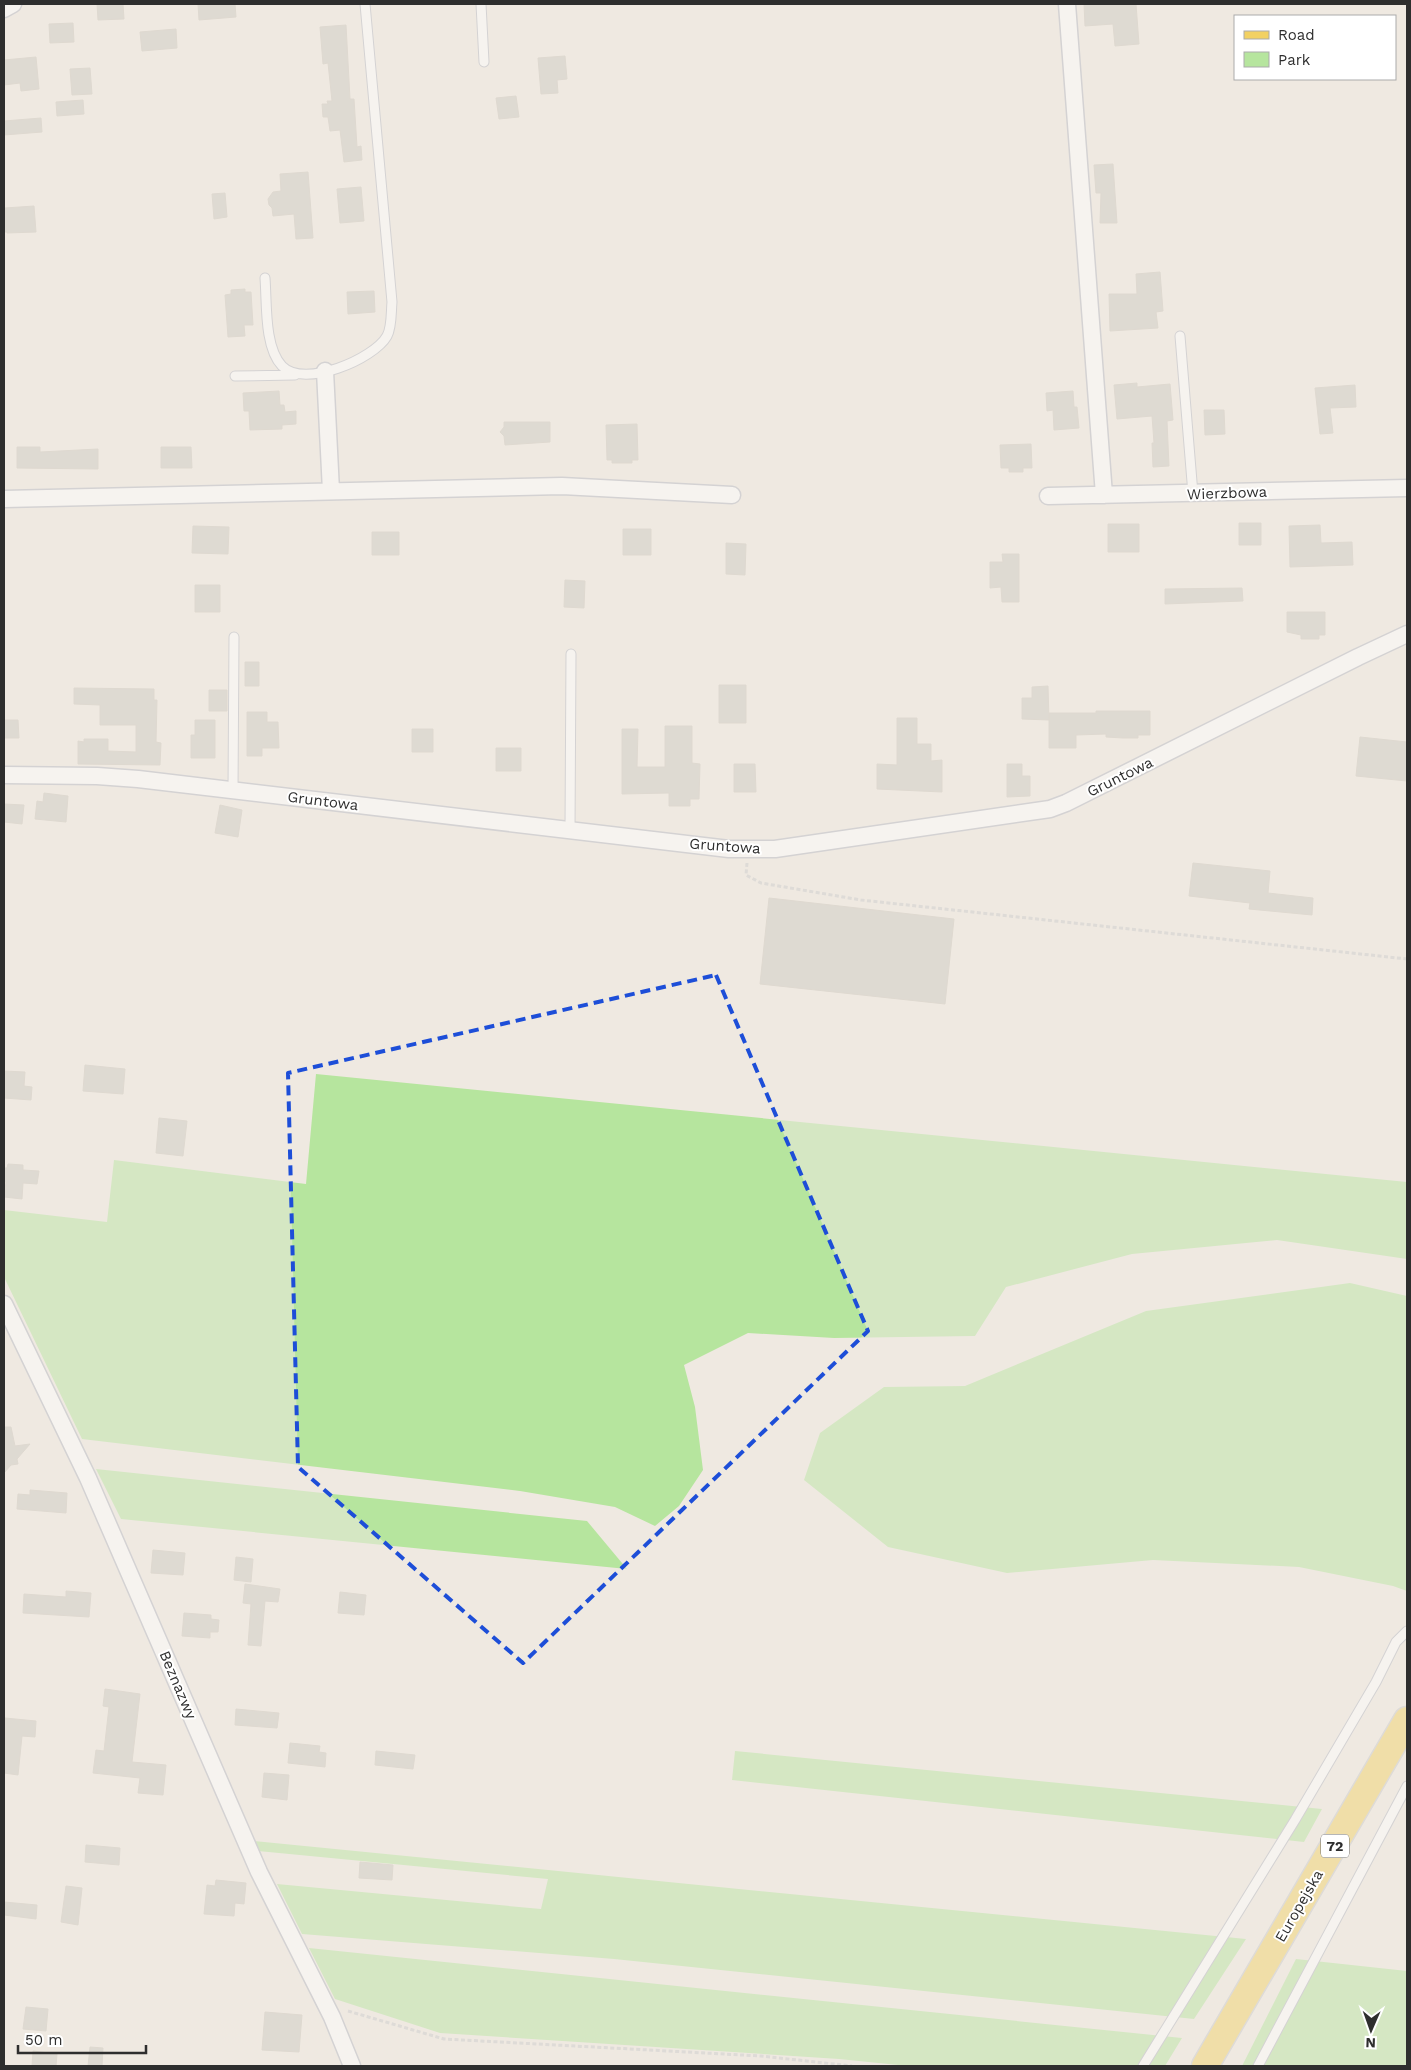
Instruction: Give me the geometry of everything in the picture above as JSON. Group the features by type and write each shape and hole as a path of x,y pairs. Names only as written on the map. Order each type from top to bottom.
{"main road":[{"name":"Europejska","path":"1205,2066 1407,1720"}],"street":[{"path":"4,9 13,4"},
{"path":"1067,4 1104,494"},
{"path":"325,371 331,491"},
{"path":"4,498 562,486 732,496"},
{"name":"Wierzbowa","path":"1048,496 1407,488"},
{"name":"Gruntowa","path":"4,775 97,776 747,850 784,848 1050,809 1075,799 1358,656 1407,634"},
{"name":"Beznazwy","path":"4,1304 92,1486 259,1872 327,2006 352,2066"}],"lane":[{"path":"235,376 303,375 341,367 366,355 381,344 388,334 392,302 365,4"},
{"path":"481,4 484,62"},
{"path":"265,278 270,343 275,357 283,367 303,375"},
{"path":"1180,336 1193,494"},
{"path":"233,791 234,637"},
{"path":"570,830 571,654"},
{"path":"1143,2066 1290,1829 1376,1682 1396,1642 1407,1631"},
{"path":"1258,2066 1407,1786"}],"path":[{"path":"747,850 746,875 761,883 852,898 1407,959"},
{"path":"327,2006 444,2039 761,2056 852,2066"}],"highlighted area":[{"path":"716,975 868,1331 523,1663 298,1467 288,1073"}],"green space":[{"path":"316,1074 1407,1182 1407,1259 1277,1240 1132,1254 1006,1287 975,1336 834,1338 748,1333 684,1365 695,1407 703,1470 679,1506 655,1526 615,1507 520,1491 82,1439 4,1277 4,1210 107,1222 114,1160 306,1184"},
{"path":"1350,1283 1407,1296 1407,1591 1393,1586 1299,1567 1153,1560 1007,1573 888,1547 804,1480 820,1433 884,1387 965,1386 1146,1311"},
{"path":"96,1469 587,1521 627,1569 121,1519"},
{"path":"735,1751 1322,1809 1304,1842 732,1780"},
{"path":"254,1841 1246,1939 1194,2019 614,1959 302,1934 277,1884 541,1909 548,1879 258,1851"},
{"path":"309,1948 1182,2038 1165,2066 908,2066 839,2059 440,2033 335,1999"},
{"path":"1296,1959 1407,1971 1407,2066 1242,2066"}],"building":[{"path":"97,4 123,4 124,19 98,20"},
{"path":"198,4 235,4 236,17 199,20"},
{"path":"1084,4 1136,4 1139,44 1115,46 1113,24 1085,26"},
{"path":"73,23 74,42 50,43 49,24"},
{"path":"346,25 350,99 354,99 357,147 361,146 362,160 344,162 340,130 330,131 328,117 323,117 322,104 328,104 327,101 332,101 328,63 323,64 320,27"},
{"path":"176,29 177,48 142,51 140,32"},
{"path":"565,56 567,79 557,80 558,93 541,94 538,58"},
{"path":"36,57 39,89 21,91 20,83 4,85 4,60"},
{"path":"90,68 92,94 72,95 70,69"},
{"path":"516,96 519,117 499,119 496,98"},
{"path":"83,100 84,114 57,116 56,102"},
{"path":"41,118 42,132 4,135 4,121"},
{"path":"1113,164 1117,223 1100,223 1101,193 1096,193 1094,165"},
{"path":"308,172 313,238 296,239 294,214 273,216 268,199 273,192 281,191 280,174"},
{"path":"361,187 364,221 340,223 337,189"},
{"path":"225,193 227,217 214,219 212,194"},
{"path":"34,206 36,232 4,232 5,208"},
{"path":"1160,272 1163,311 1156,312 1158,328 1110,331 1109,294 1137,294 1136,274"},
{"path":"245,289 245,292 251,292 253,325 244,325 245,336 228,337 225,295 231,294 231,290"},
{"path":"374,291 375,312 348,314 347,292"},
{"path":"1137,383 1137,387 1170,384 1173,420 1167,421 1169,466 1153,467 1152,416 1117,419 1114,385"},
{"path":"1355,385 1356,407 1330,408 1333,433 1320,434 1315,388"},
{"path":"279,391 280,405 284,405 285,412 296,411 296,424 282,425 282,429 250,430 249,411 244,411 243,393"},
{"path":"1073,391 1074,407 1077,407 1079,428 1054,430 1053,410 1047,411 1046,393"},
{"path":"1204,410 1224,410 1225,434 1205,435"},
{"path":"504,422 550,422 550,442 505,445 504,436 500,432 504,427"},
{"path":"637,424 638,460 632,460 632,463 612,463 612,460 607,460 606,425"},
{"path":"1031,444 1032,468 1023,468 1023,472 1009,472 1009,468 1001,468 1000,445"},
{"path":"17,447 40,447 40,452 98,449 98,469 17,468"},
{"path":"161,447 191,447 192,468 161,468"},
{"path":"1239,523 1261,523 1261,545 1239,545"},
{"path":"1108,524 1139,524 1139,552 1108,552"},
{"path":"1320,525 1321,543 1352,542 1353,565 1290,567 1289,526"},
{"path":"193,526 229,527 228,554 192,553"},
{"path":"623,529 651,529 651,555 623,555"},
{"path":"372,532 399,532 399,555 372,555"},
{"path":"726,543 746,544 745,575 726,574"},
{"path":"1002,554 1019,554 1019,602 1002,602 1001,587 990,588 990,562 1003,562"},
{"path":"565,580 585,581 584,608 564,607"},
{"path":"195,585 220,585 220,612 195,612"},
{"path":"1242,588 1243,601 1165,604 1165,589"},
{"path":"1287,612 1325,612 1325,635 1319,635 1319,639 1301,639 1301,635 1287,632"},
{"path":"245,662 259,662 259,686 245,686"},
{"path":"719,685 746,685 746,723 719,723"},
{"path":"1048,686 1049,720 1022,719 1022,698 1032,698 1032,687"},
{"path":"74,688 154,689 154,700 157,700 156,742 161,743 160,765 78,764 78,741 84,742 84,739 108,739 108,751 136,752 136,725 100,725 100,705 74,704"},
{"path":"209,690 227,690 227,711 209,711"},
{"path":"1096,711 1150,711 1150,735 1138,735 1138,738 1123,738 1106,737 1106,734 1076,735 1076,748 1049,748 1049,713 1096,713"},
{"path":"247,712 267,712 267,722 278,722 279,748 262,748 262,756 247,756"},
{"path":"897,718 917,718 917,744 931,744 931,761 942,760 942,792 877,789 877,764 897,765"},
{"path":"4,720 18,720 19,738 4,738"},
{"path":"195,720 215,720 215,758 191,758 191,735 195,735"},
{"path":"665,726 692,726 692,763 700,764 699,799 690,799 690,806 669,806 669,793 622,794 622,729 638,729 637,767 665,767"},
{"path":"412,729 433,729 433,752 412,752"},
{"path":"1360,737 1407,742 1407,781 1356,776"},
{"path":"496,748 521,748 521,771 496,771"},
{"path":"734,764 755,764 756,792 734,792"},
{"path":"1007,764 1022,764 1022,776 1030,776 1030,796 1007,797"},
{"path":"44,793 68,796 66,822 35,819 37,801 43,802"},
{"path":"4,804 24,805 22,824 4,822"},
{"path":"220,805 242,810 238,837 215,833"},
{"path":"1193,863 1270,871 1268,893 1313,898 1312,915 1249,909 1250,903 1189,896"},
{"path":"769,898 954,919 945,1004 760,984"},
{"path":"85,1065 125,1069 123,1094 83,1091"},
{"path":"4,1071 25,1072 24,1086 32,1087 31,1100 4,1098"},
{"path":"159,1118 187,1121 183,1156 156,1153"},
{"path":"8,1164 23,1165 23,1170 39,1171 37,1184 23,1183 22,1199 4,1197 6,1182 4,1181 4,1168 7,1168"},
{"path":"4,1427 11,1427 15,1446 30,1444 17,1459 18,1464 11,1465 4,1473"},
{"path":"30,1490 67,1493 66,1513 17,1509 18,1494 30,1495"},
{"path":"153,1550 185,1553 183,1575 151,1573"},
{"path":"236,1557 253,1559 251,1582 234,1580"},
{"path":"245,1584 280,1589 278,1602 265,1601 261,1646 248,1645 251,1604 243,1603"},
{"path":"66,1591 91,1593 89,1617 23,1613 24,1594 66,1597"},
{"path":"340,1592 366,1595 364,1615 338,1613"},
{"path":"184,1613 211,1615 211,1619 219,1620 218,1632 210,1632 210,1638 182,1636"},
{"path":"105,1689 140,1694 132,1762 166,1765 163,1795 138,1793 140,1778 93,1773 96,1750 104,1751 109,1707 103,1706"},
{"path":"236,1709 279,1713 277,1728 235,1725"},
{"path":"5,1718 36,1721 35,1737 22,1736 18,1775 4,1773"},
{"path":"290,1743 320,1746 319,1752 326,1753 325,1767 288,1763"},
{"path":"376,1751 415,1755 413,1769 375,1765"},
{"path":"264,1773 289,1775 287,1800 262,1797"},
{"path":"86,1845 120,1848 119,1865 85,1862"},
{"path":"360,1862 393,1865 392,1880 359,1878"},
{"path":"216,1880 246,1883 244,1904 235,1903 234,1916 204,1914 207,1885 215,1886"},
{"path":"66,1886 82,1888 78,1925 61,1922"},
{"path":"4,1902 37,1905 36,1919 4,1915"},
{"path":"26,2007 48,2009 46,2031 23,2029"},
{"path":"265,2012 302,2015 299,2052 262,2050"},
{"path":"90,2047 103,2048 102,2066 88,2066"},
{"path":"33,2051 57,2054 56,2066 32,2066"}]}
